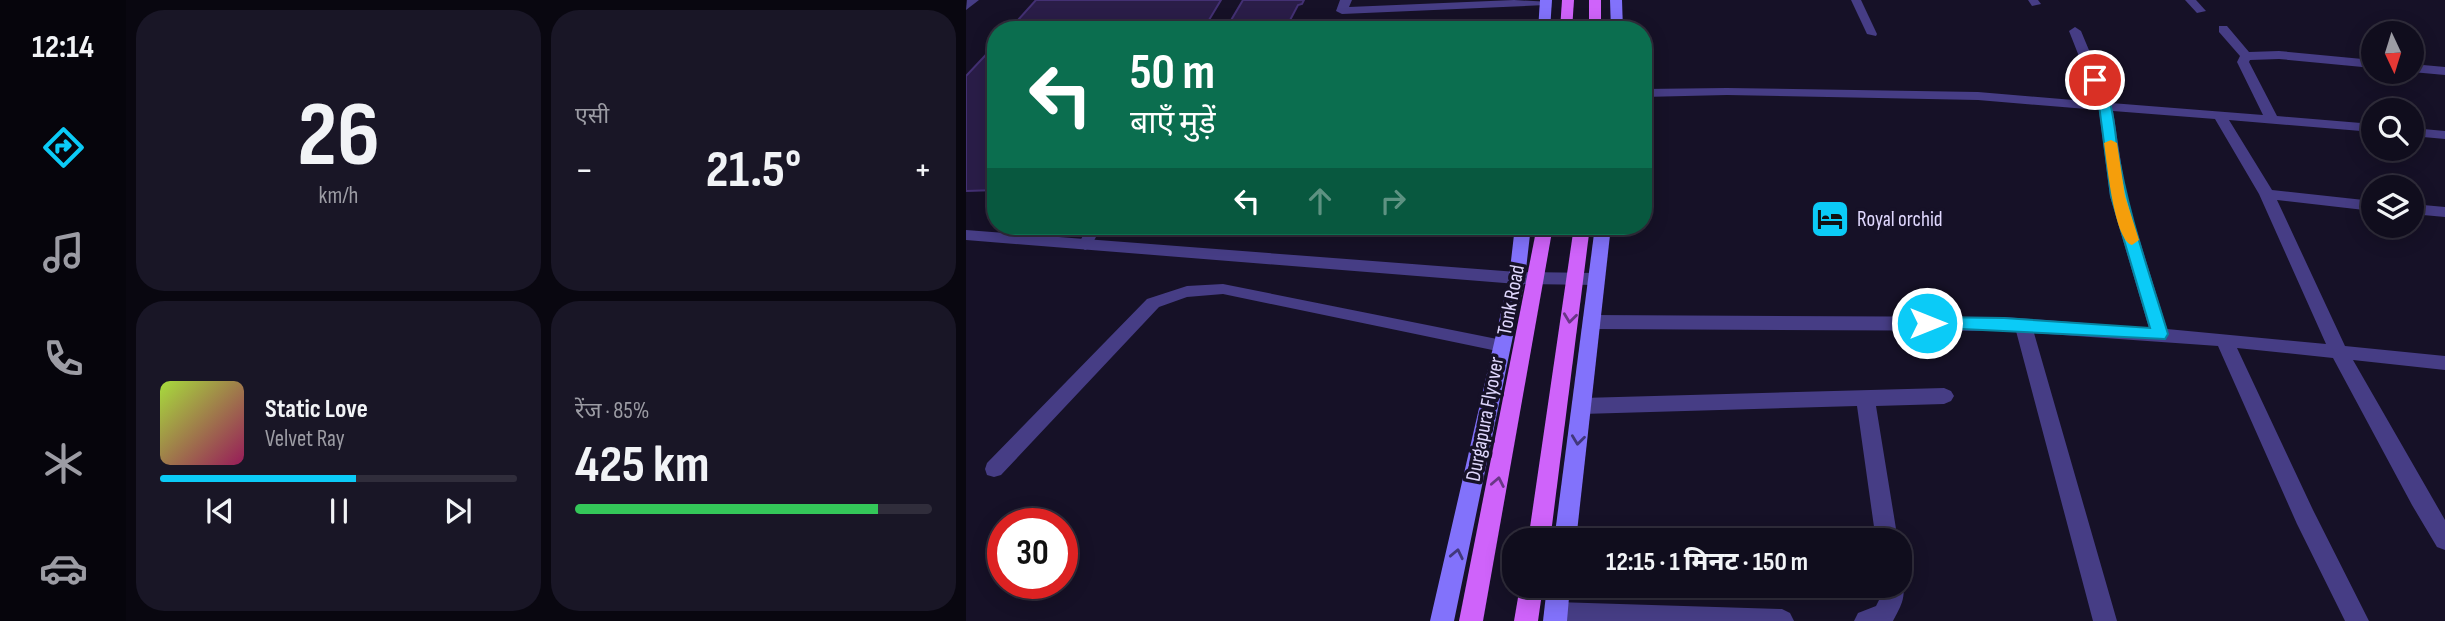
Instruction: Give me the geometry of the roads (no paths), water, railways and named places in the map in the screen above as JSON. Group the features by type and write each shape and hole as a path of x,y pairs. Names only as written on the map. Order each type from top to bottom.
{"main road":[{"path":"1567,21 1568,0"},
{"path":"1595,0 1595,21"},
{"name":"Durgapura Flyover","path":"1471,621 1543,235"},
{"path":"1541,528 1581,235"},
{"path":"1526,621 1530,598"}],"street":[{"path":"966,7 973,0"},
{"path":"1346,0 1342,11 1546,1 1545,21"},
{"path":"1616,0 1617,21"},
{"path":"2223,29 2246,56"},
{"path":"2075,31 2105,105 2118,196 2160,334"},
{"path":"2246,56 2280,55 2361,63"},
{"path":"2246,56 2243,62 2272,119"},
{"path":"2424,69 2445,71"},
{"path":"1652,93 1874,94 1931,98 1978,96 2361,127"},
{"path":"2219,115 2267,194 2296,268 2338,351 2445,540"},
{"path":"2424,133 2445,135"},
{"path":"2267,194 2361,205"},
{"path":"2424,210 2445,212"},
{"path":"966,235 1517,278 1597,279"},
{"name":"Tonk Road","path":"1442,621 1517,278 1522,235"},
{"path":"1567,528 1602,235"},
{"path":"1592,322 2023,325 2160,334 2445,363"},
{"path":"2023,325 2105,621"},
{"path":"2224,340 2305,517 2357,621"},
{"path":"1582,406 1944,396"},
{"path":"1865,398 1885,528"},
{"path":"1558,598 1555,618 1782,621"},
{"path":"1866,621 1884,615 1893,598"}],"lane":[{"path":"1856,0 1872,34"},
{"path":"2190,0 2201,12"},
{"path":"1085,246 1090,235"},
{"path":"994,469 1153,303 1190,290 1223,289 1502,346"}],"place":[{"name":"Royal orchid","path":"1830,219"}]}
